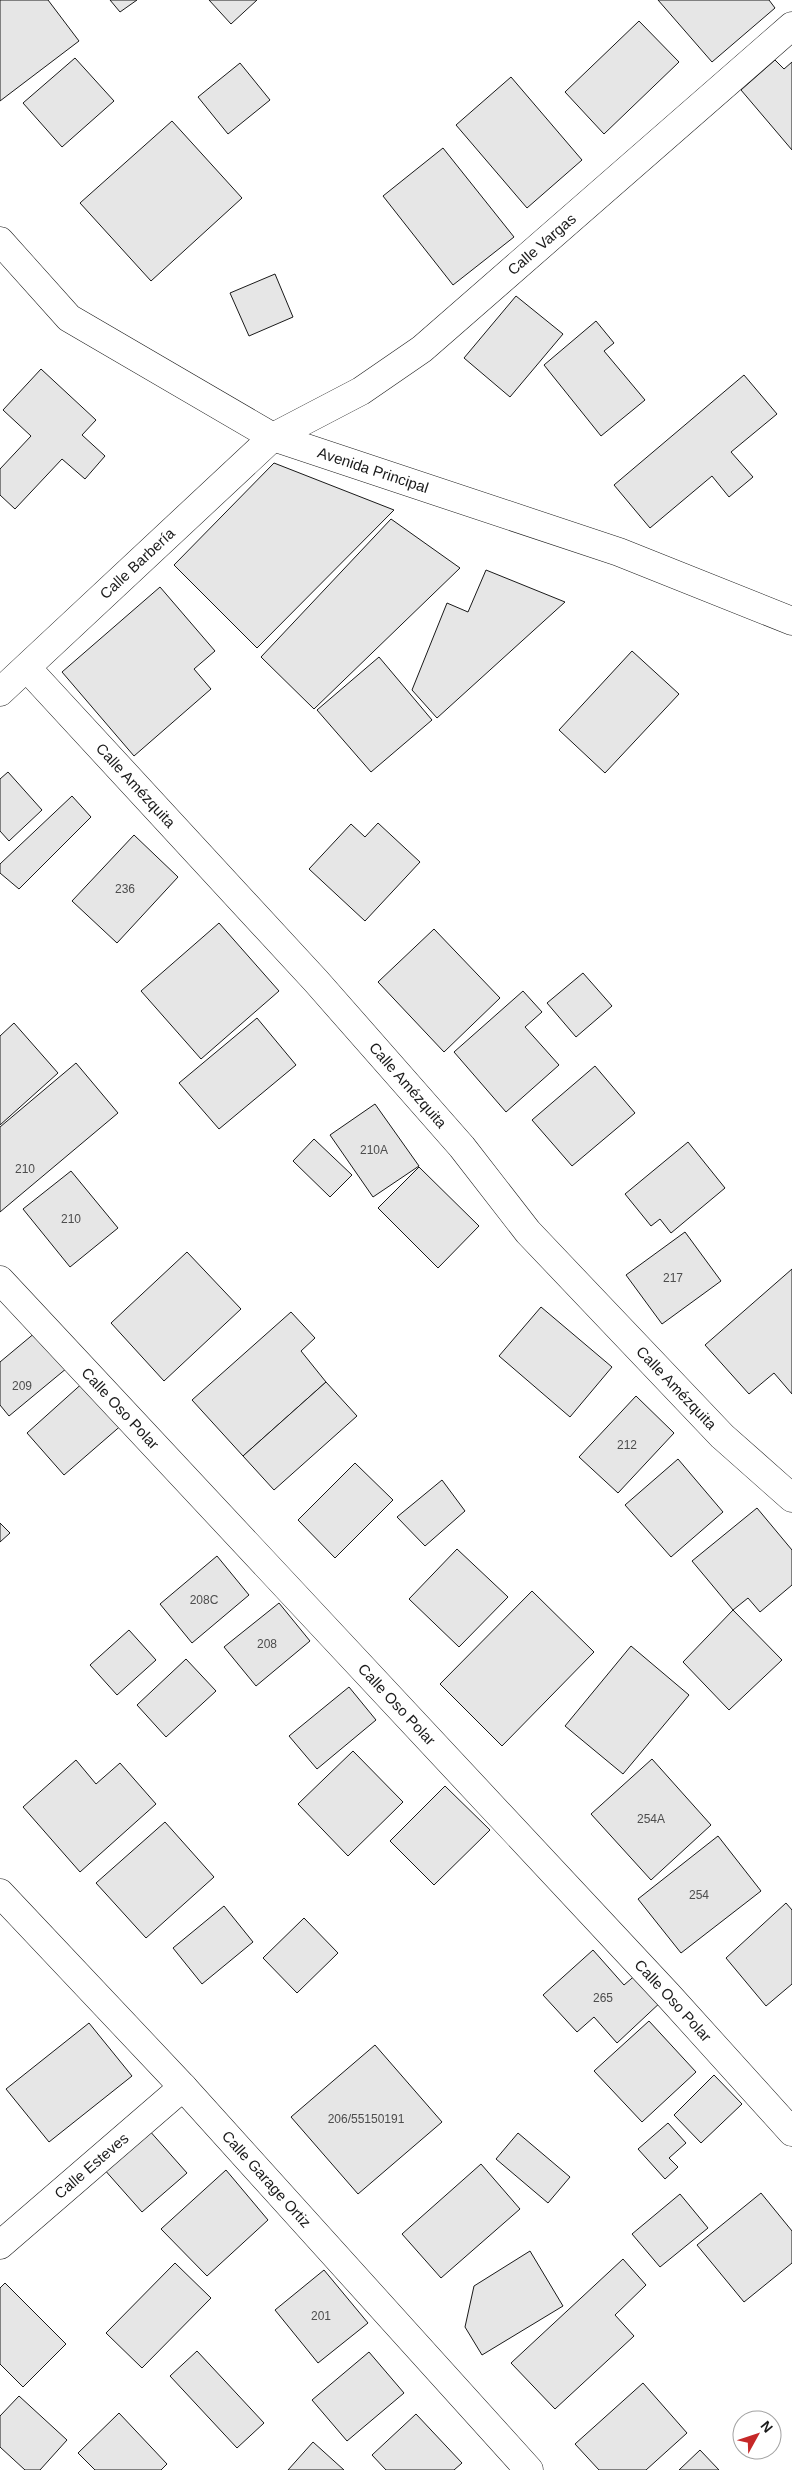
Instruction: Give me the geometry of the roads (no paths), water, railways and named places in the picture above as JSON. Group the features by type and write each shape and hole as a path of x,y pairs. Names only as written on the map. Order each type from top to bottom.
{"street":[{"name":"Calle Vargas","path":"273,436 361,391 422,350 792,26"},
{"name":"Avenida Principal","path":"0,241 69,318 273,436 619,552 792,621"},
{"name":"Calle Barbería","path":"0,692 273,436"},
{"name":"Calle Amézquita","path":"27,668 316,981 462,1147 528,1232 722,1436 792,1498"},
{"name":"Calle Oso Polar","path":"0,1280 668,1995 792,2132"},
{"name":"Calle Garage Ortiz","path":"0,1893 183,2087 529,2470"},
{"name":"Calle Esteves","path":"0,2246 183,2087"}]}
